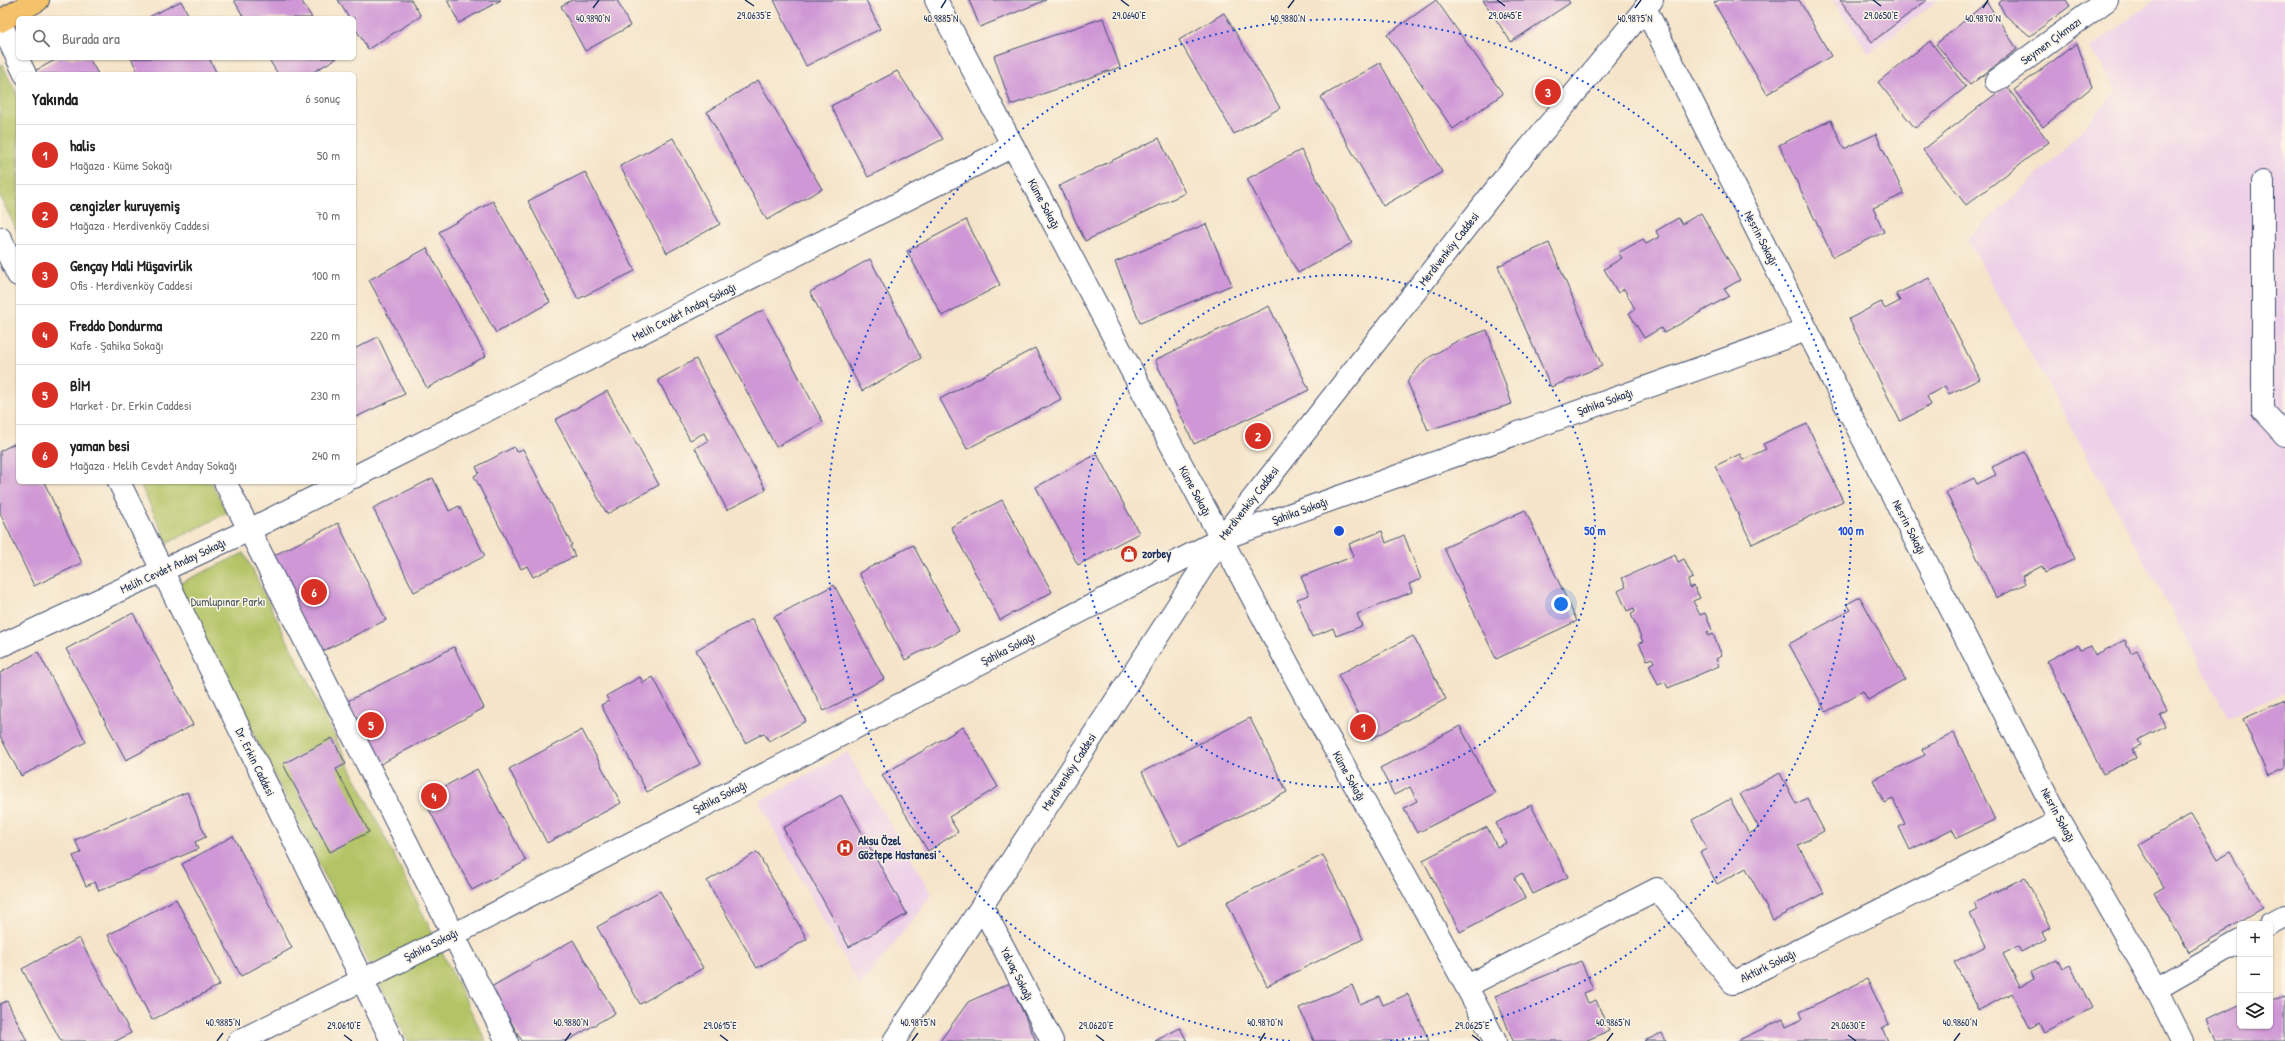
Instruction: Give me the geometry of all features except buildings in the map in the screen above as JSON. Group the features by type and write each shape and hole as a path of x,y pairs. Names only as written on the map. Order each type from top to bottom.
{"main road":[{"path":"0,21 38,0"}],"street":[{"name":"Küme Sokağı","path":"936,0 1221,539 1346,771 1467,986 1495,1041"},
{"name":"Seymen Çıkmazı","path":"1996,81 2107,0"},
{"name":"Nesrin Sokağı","path":"1648,4 1807,330 2060,821 2156,989 2182,1041"},
{"name":"Merdivenköy Caddesi","path":"894,1041 1221,539 1507,175 1648,4"},
{"path":"0,21 16,55"},
{"path":"18,60 24,72"},
{"name":"Melih Cevdet Anday Sokağı","path":"356,476 1013,146"},
{"path":"2263,182 2263,411 2285,435"},
{"path":"0,238 16,271"},
{"name":"Şahika Sokağı","path":"239,1041 453,935 1221,539 1807,330"},
{"name":"Dr. Erkin Caddesi","path":"120,484 392,1041"},
{"path":"226,484 507,1041"},
{"name":"Melih Cevdet Anday Sokağı","path":"0,646 249,530 341,484"},
{"name":"Aktürk Sokağı","path":"1467,986 1657,889 1733,984 2060,821"},
{"name":"Yalvaç Sokağı","path":"982,906 1052,1041"},
{"path":"2273,922 2285,916"},
{"path":"2156,989 2237,943"}],"shaded area":[{"path":"1832,0 1938,0 1869,53"},
{"path":"2155,0 2285,0 2285,693 2228,717 2121,517 1967,239 2054,160 2117,90 2090,48"},
{"name":"Aksu Özel Göztepe Hastanesi","path":"847,752 932,894 860,987 759,802"}],"green space":[{"path":"2,64 16,93 16,229 0,196 0,65"},
{"path":"140,484 212,484 227,513 168,543"},
{"name":"Dumlupınar Parkı","path":"244,553 486,1041 408,1041 178,584"}],"place":[{"name":"Gençay Mali Müşavirlik","path":"1548,92"},
{"name":"cengizler kuruyemiş","path":"1258,436"},
{"name":"zorbey","path":"1129,554"},
{"name":"yaman besi","path":"314,592"},
{"name":"BİM","path":"371,725"},
{"name":"halis","path":"1363,727"},
{"name":"Freddo Dondurma","path":"434,796"},
{"name":"Aksu Özel Göztepe Hastanesi","path":"845,848"}]}
